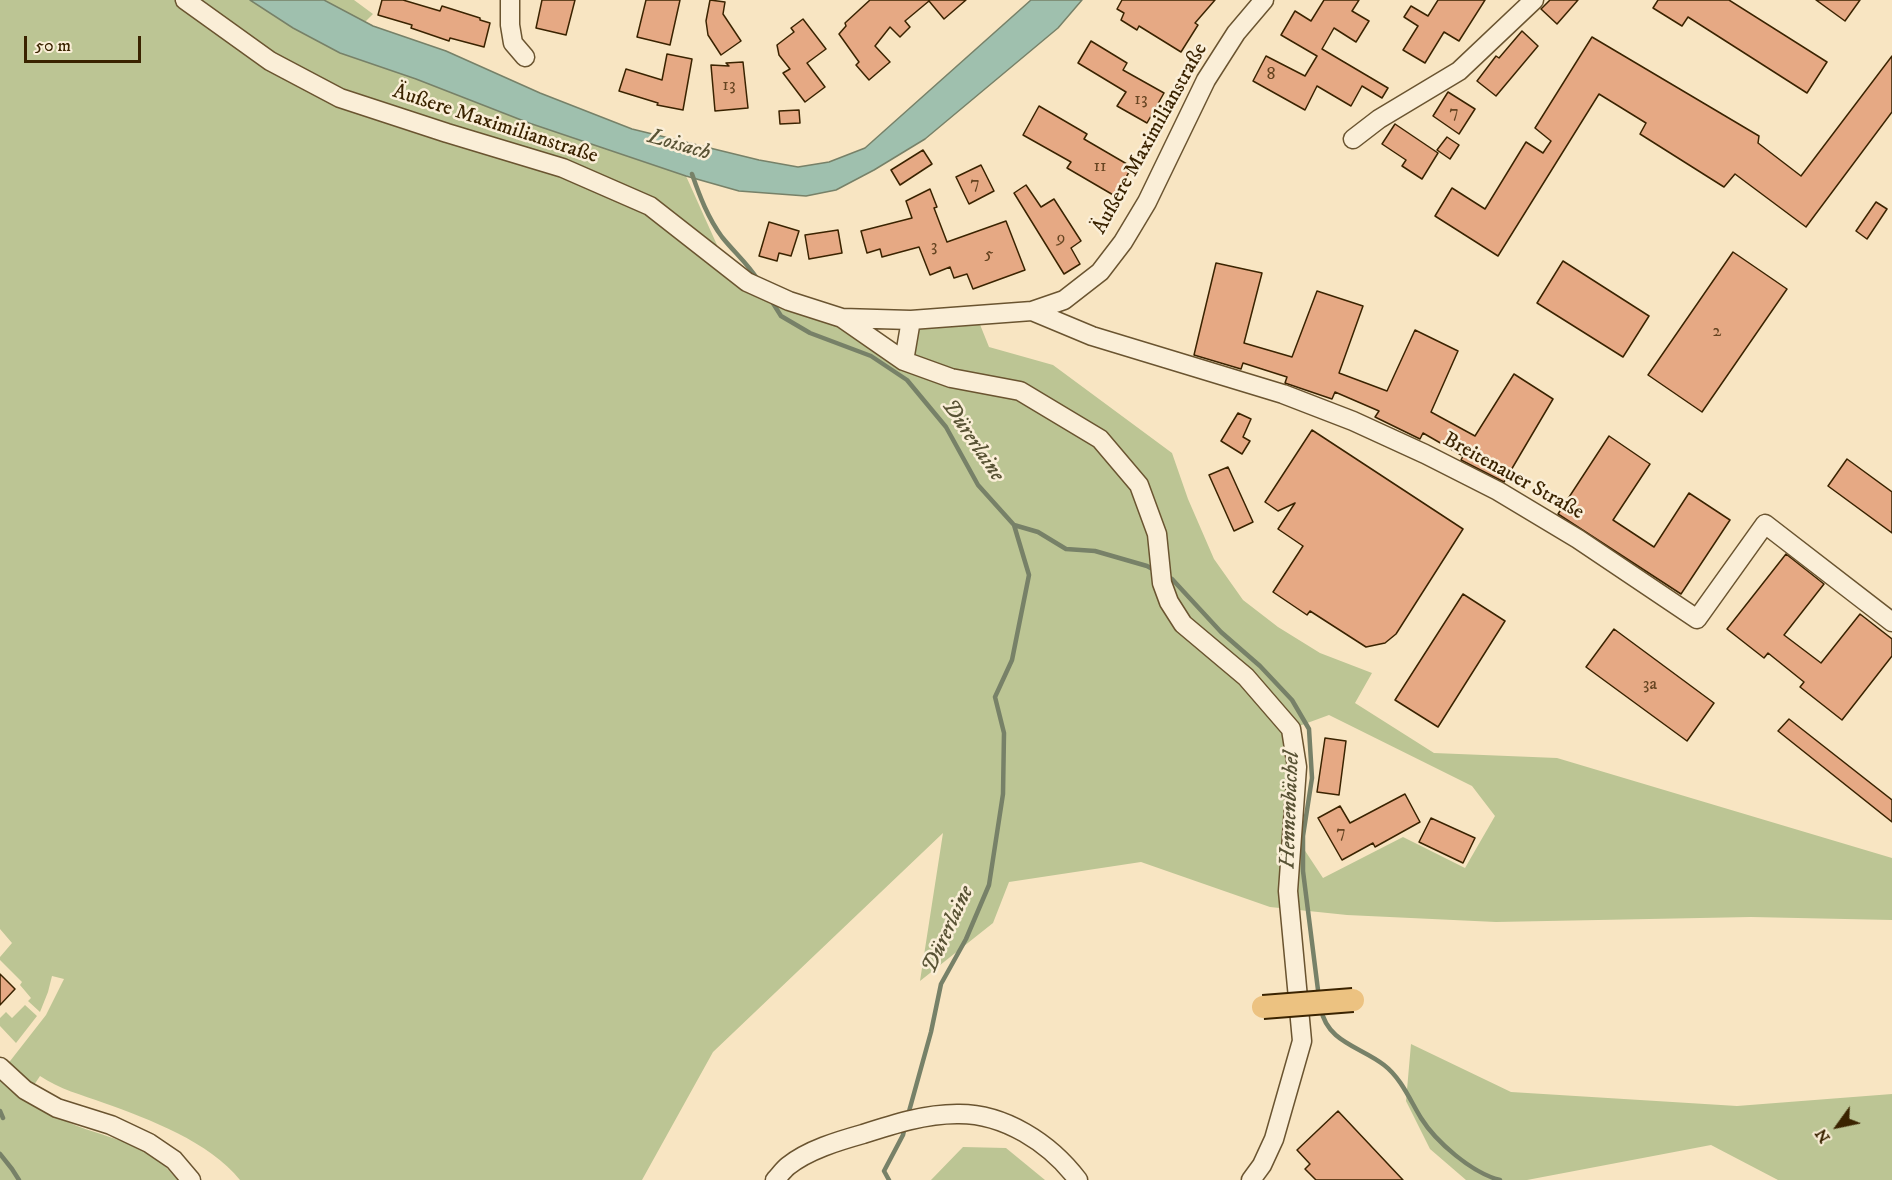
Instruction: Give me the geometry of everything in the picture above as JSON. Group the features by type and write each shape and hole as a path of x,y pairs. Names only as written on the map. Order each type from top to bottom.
{"main road":[{"path":"1263,1007 1353,1000"}],"street":[{"name":"Äußere Maximilianstraße","path":"185,0 270,61 340,98 563,168 650,206 747,282 789,302 842,318 911,320 1032,311 1064,300 1100,272 1123,242 1164,168 1206,80 1236,33 1264,0"},
{"path":"510,0 513,43 525,57"},
{"path":"1353,139 1379,119 1459,71 1534,0"},
{"name":"Breitenauer Straße","path":"1032,311 1092,336 1283,394 1353,421 1425,454 1498,491 1578,538 1697,619 1765,524 1892,622"},
{"path":"842,318 904,362 951,378 1020,391 1100,439 1139,485 1157,534 1160,573 1169,602 1183,624 1246,677 1291,729 1297,767 1288,891 1302,1041 1274,1138 1262,1165 1251,1180"},
{"path":"904,362 911,320"},
{"path":"0,1067 25,1090 57,1108 111,1125 149,1143 174,1161 191,1180"},
{"path":"775,1180 787,1166 841,1141 919,1118 958,1113 978,1116 1018,1129 1034,1138 1055,1155 1078,1180"}],"green space":[{"path":"0,0 250,0 293,28 340,53 416,79 529,123 686,176 726,265 842,318 904,361 911,320 977,317 989,347 1053,365 1172,453 1188,499 1214,559 1243,600 1278,627 1320,653 1372,673 1355,703 1434,753 1557,758 1892,858 1892,920 1751,917 1496,922 1347,915 1270,907 1141,862 1009,882 993,923 920,981 943,833 713,1052 642,1180 240,1180 212,1154 178,1133 140,1116 63,1088 40,1076 32,1088 7,1065 46,1015 64,979 52,976 40,1012 28,1001 31,998 20,985 22,982 0,960 12,943 0,929","holes":["1329,715 1472,786 1495,816 1465,868 1403,837 1323,878 1292,831 1291,729"]},
{"path":"324,0 354,0 373,14 365,22"},
{"path":"25,1005 37,1016 16,1043 0,1026 0,1018 6,1012 12,1018"},
{"path":"1411,1044 1511,1092 1737,1106 1892,1094 1892,1180 1778,1180 1711,1145 1527,1180 1466,1180 1430,1149 1406,1101"},
{"path":"0,1079 24,1098 51,1114 145,1152 161,1163 178,1180 0,1180"},
{"path":"963,1147 1006,1148 1045,1180 931,1180"}],"water":[{"name":"Loisach","path":"250,0 324,0 373,26 446,51 540,93 632,129 759,160 798,167 829,162 865,148 1031,0 1082,0 1058,28 925,139 836,190 806,196 739,191 686,176 529,123 416,79 340,53 293,28"}],"building":[{"path":"382,0 403,0 440,11 442,6 480,18 490,23 484,47 450,38 449,41 411,28 412,25 378,15"},
{"path":"542,0 575,0 566,35 536,28"},
{"path":"646,0 680,0 670,45 637,37"},
{"path":"710,0 725,2 723,14 741,41 721,55 708,35 706,21"},
{"path":"870,0 966,0 944,19 929,1 905,21 910,27 900,37 890,27 875,46 890,62 869,80 856,65 859,62 839,34 846,26 845,23"},
{"path":"1122,0 1215,0 1195,23 1198,25 1181,52 1139,26 1137,30 1121,20 1124,13 1117,9"},
{"path":"1324,0 1359,0 1352,11 1369,21 1356,42 1334,28 1322,49 1388,88 1382,98 1362,86 1351,106 1317,86 1305,110 1253,81 1266,56 1305,76 1317,56 1281,35 1295,11 1311,21"},
{"path":"1438,0 1485,0 1459,41 1444,32 1425,63 1403,50 1418,26 1404,17 1411,6 1428,16"},
{"path":"1550,0 1578,0 1557,24 1541,9"},
{"path":"1658,0 1729,0 1827,62 1807,93 1688,17 1682,26 1653,8"},
{"path":"1816,0 1860,0 1845,21"},
{"path":"803,19 826,49 807,63 825,87 805,102 783,73 790,69 779,55 777,45 794,32 791,28"},
{"path":"1522,31 1538,46 1496,96 1477,81 1496,56 1499,58"},
{"path":"1592,37 1759,136 1758,143 1801,176 1892,56 1892,112 1806,227 1735,174 1724,187 1640,134 1646,123 1599,94 1498,256 1435,216 1452,188 1485,209 1526,142 1543,153 1551,141 1535,128"},
{"path":"1091,41 1127,63 1123,70 1164,93 1147,123 1117,106 1126,92 1078,63"},
{"path":"667,54 692,59 683,110 657,105 658,103 619,91 626,69 662,80"},
{"path":"743,62 748,108 715,111 711,65 729,66 726,63"},
{"path":"1448,92 1475,109 1459,134 1433,116"},
{"path":"1039,106 1087,134 1084,139 1132,167 1115,196 1067,168 1071,162 1023,135"},
{"path":"799,110 800,123 780,124 779,111"},
{"path":"1395,124 1438,153 1422,179 1402,166 1406,160 1382,144"},
{"path":"1447,137 1459,145 1450,159 1437,150"},
{"path":"923,150 932,164 900,185 891,170"},
{"path":"981,165 994,191 969,204 956,177"},
{"path":"1026,185 1041,207 1054,199 1081,241 1071,248 1080,264 1064,274 1014,193"},
{"path":"930,189 937,207 934,208 947,242 1006,221 1025,270 973,289 967,274 954,278 950,267 930,275 919,247 882,257 880,249 867,253 861,231 912,218 906,201"},
{"path":"1876,202 1887,209 1867,239 1856,231"},
{"path":"769,222 799,231 791,256 779,253 777,261 759,256"},
{"path":"838,230 842,253 809,259 805,235"},
{"path":"1733,252 1787,289 1702,412 1648,375"},
{"path":"1563,261 1649,316 1623,357 1537,303"},
{"path":"1216,263 1262,273 1244,343 1292,357 1317,291 1363,306 1339,373 1387,391 1415,330 1458,351 1431,412 1475,436 1514,374 1553,399 1504,482 1461,460 1463,456 1423,433 1420,439 1375,417 1379,411 1335,392 1332,399 1285,383 1287,377 1243,363 1241,369 1194,355"},
{"path":"1238,413 1251,419 1243,437 1250,441 1242,454 1221,441"},
{"path":"1312,430 1463,529 1396,634 1385,643 1366,647 1310,611 1307,615 1273,592 1303,546 1278,529 1295,503 1278,511 1265,502"},
{"path":"1609,436 1650,464 1613,520 1654,547 1689,493 1730,520 1681,594 1558,514"},
{"path":"1847,459 1892,492 1892,533 1828,486"},
{"path":"1228,467 1253,522 1234,531 1209,475"},
{"path":"1786,554 1824,584 1784,635 1821,663 1860,614 1892,639 1892,656 1842,720 1800,687 1804,682 1768,653 1764,658 1727,629"},
{"path":"1463,594 1505,621 1438,727 1395,700"},
{"path":"1614,629 1714,703 1687,741 1586,667"},
{"path":"1789,719 1892,800 1892,822 1778,731"},
{"path":"1325,738 1346,741 1339,795 1317,792"},
{"path":"1405,794 1420,822 1375,847 1373,843 1342,860 1318,818 1340,806 1350,823"},
{"path":"1431,818 1475,838 1463,863 1419,842"},
{"path":"0,974 15,989 0,1005"},
{"path":"1338,1111 1403,1180 1316,1180 1305,1169 1310,1164 1297,1150"}],"waterway":[{"name":"Dürerlaine","path":"692,174 717,230 758,280"},
{"name":"Dürerlaine","path":"771,300 781,316 810,333 871,356 907,380 946,427 978,485 1014,525 1029,575 1012,660 995,697 1004,733 1003,794 989,885 966,939 941,984 931,1032 908,1115"},
{"name":"Hennenbächel","path":"1014,525 1038,532 1066,549 1095,551 1147,566 1156,571"},
{"name":"Hennenbächel","path":"1166,576 1172,579 1221,632 1260,666 1292,700 1309,729 1312,778 1303,836 1303,871 1319,998"},
{"name":"Hennenbächel","path":"1321,1009 1330,1029 1346,1043 1390,1070 1421,1118 1445,1146 1478,1171 1500,1180"},
{"path":"0,1111 3,1118"},
{"name":"Dürerlaine","path":"889,1180 884,1171 903,1135 905,1126"},
{"path":"0,1154 19,1180"}]}
